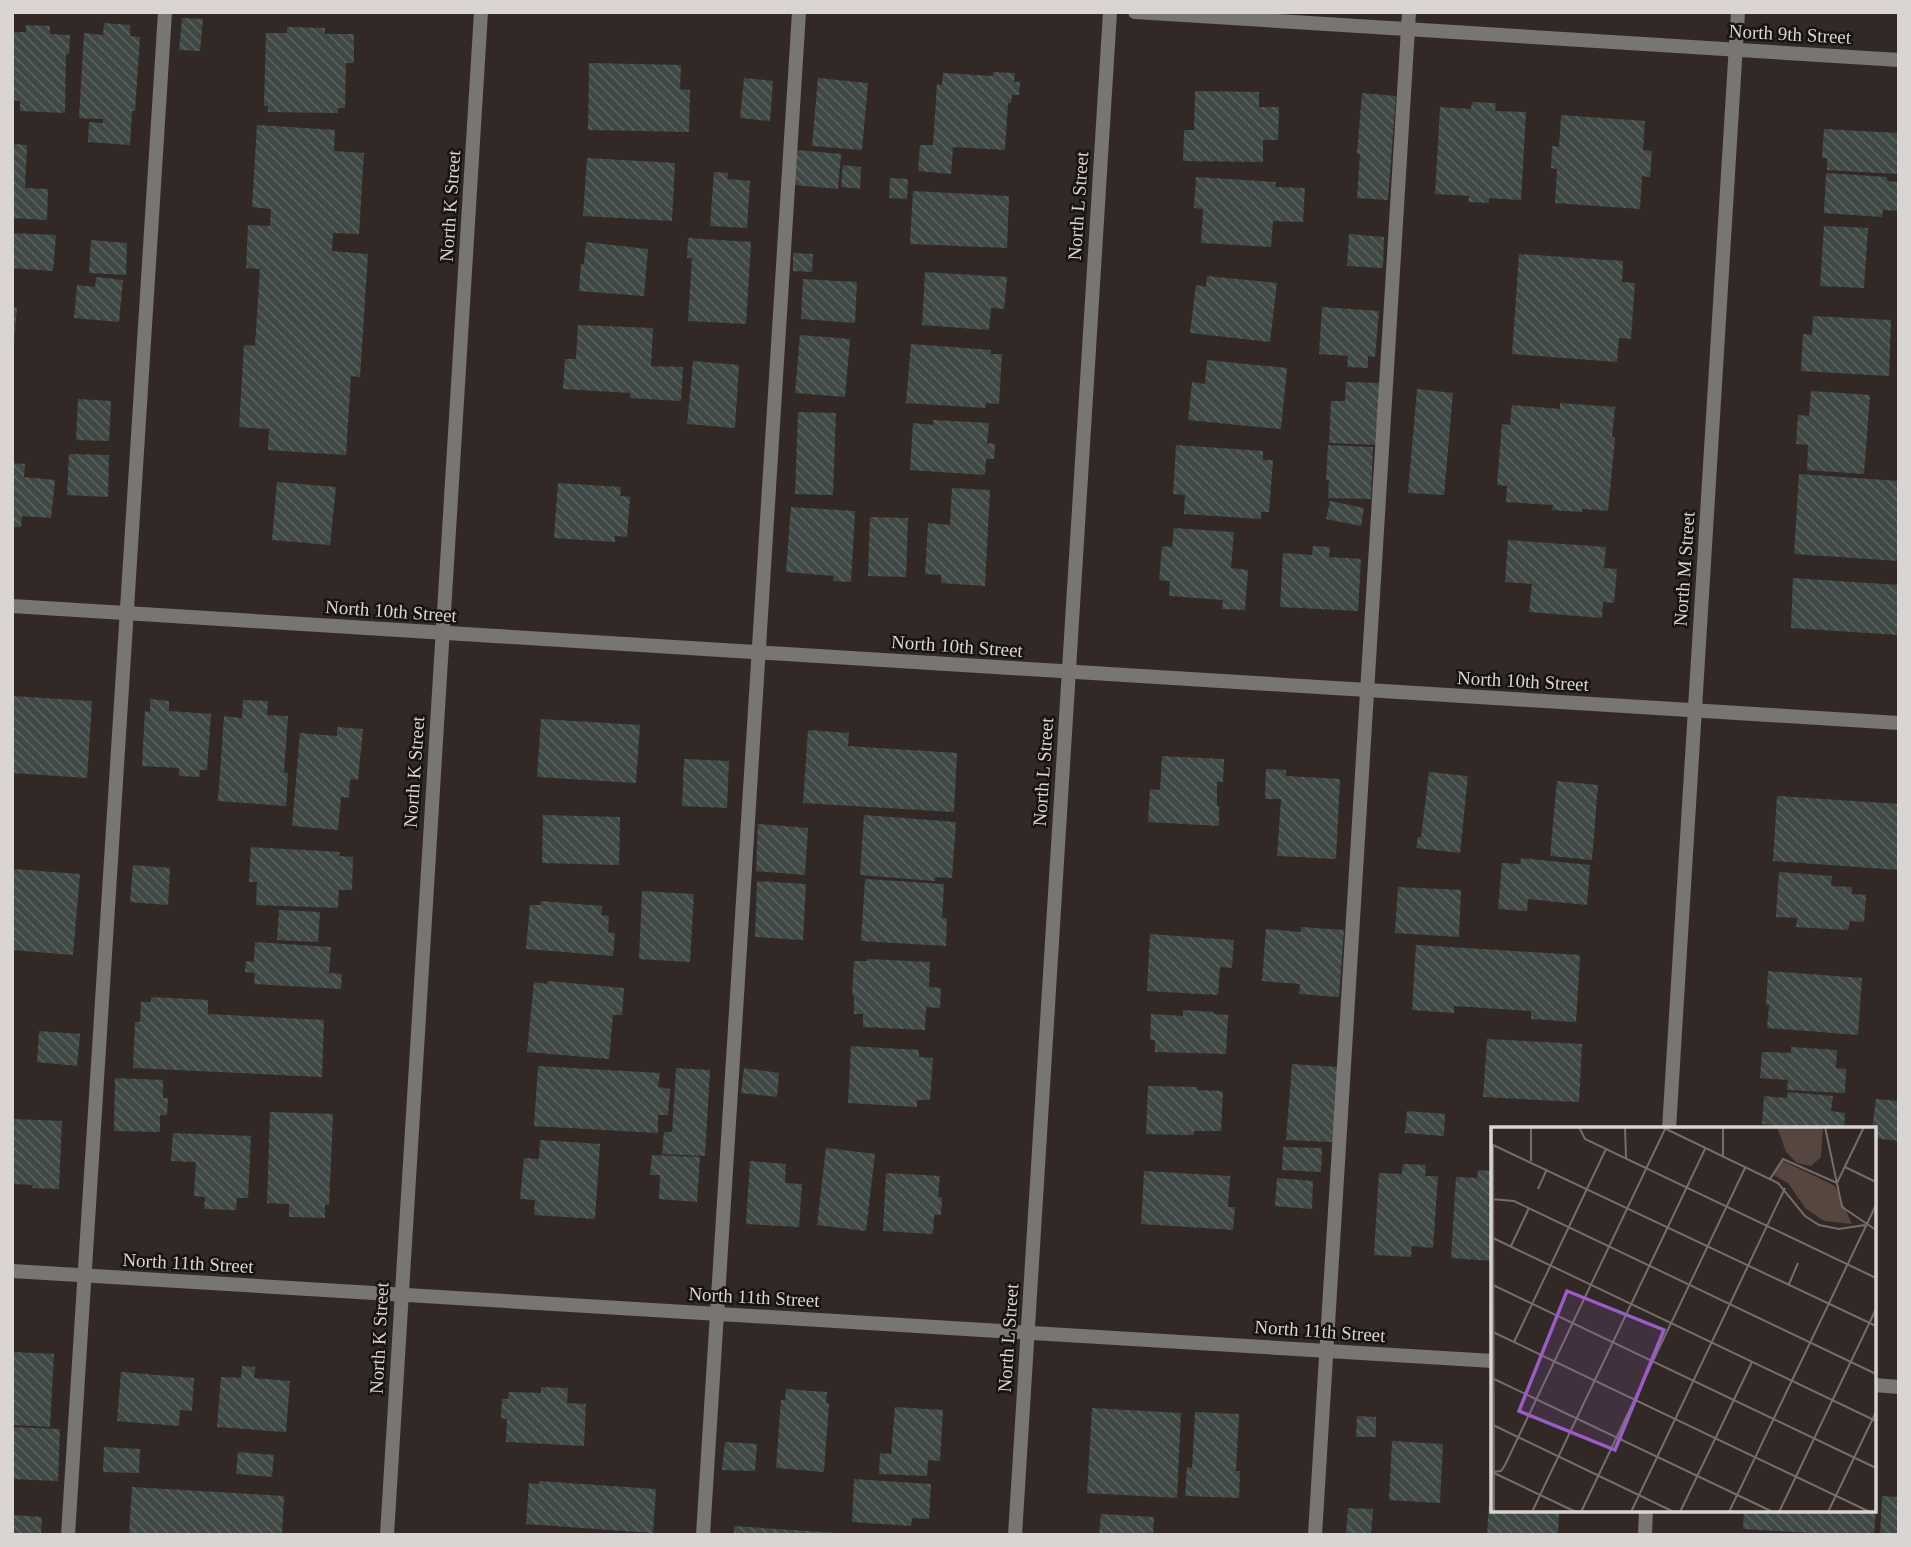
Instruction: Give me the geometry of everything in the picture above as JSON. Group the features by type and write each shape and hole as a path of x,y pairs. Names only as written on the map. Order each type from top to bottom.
{"street":[{"path":"68,1535 165,12"},
{"name":"North K Street","path":"387,1535 481,12"},
{"path":"703,1535 799,12"},
{"name":"North L Street","path":"1016,1535 1110,12"},
{"name":"North 9th Street","path":"1135,12 1899,60"},
{"path":"1315,1535 1409,12"},
{"name":"North M Street","path":"1669,1127 1738,12"},
{"name":"North 10th Street","path":"12,606 1899,723"},
{"name":"North 11th Street","path":"12,1271 1491,1361"},
{"path":"1876,1385 1899,1387"},
{"path":"1645,1535 1646,1512"}],"building":[{"path":"182,18 203,19 200,51 179,50"},
{"path":"104,23 130,25 130,36 140,37 130,145 88,142 89,122 103,123 103,119 79,118 84,33 103,35"},
{"path":"26,25 50,26 50,34 70,35 69,54 66,54 65,113 20,111 20,101 12,100 12,32 26,32"},
{"path":"287,27 325,28 325,34 354,34 354,63 346,63 345,108 338,108 338,113 268,112 268,106 264,106 266,33 287,33"},
{"path":"589,63 681,65 680,89 690,90 689,132 588,130"},
{"path":"993,72 1015,73 1014,82 1020,82 1019,95 1012,95 1011,103 1008,103 1005,150 953,147 951,174 918,171 920,145 933,145 937,84 942,85 943,73 993,76"},
{"path":"744,78 773,81 770,121 740,118"},
{"path":"818,78 868,83 862,150 812,146"},
{"path":"1195,91 1259,92 1259,107 1279,107 1278,140 1263,140 1263,162 1183,161 1184,130 1194,130"},
{"path":"1362,93 1396,96 1388,200 1357,198"},
{"path":"1472,102 1496,103 1495,111 1526,112 1521,200 1489,198 1489,203 1468,202 1469,196 1435,194 1440,107 1471,109"},
{"path":"1561,115 1645,121 1643,150 1652,151 1650,177 1642,176 1640,209 1555,203 1557,169 1551,168 1552,146 1559,147"},
{"path":"257,125 335,130 334,151 364,153 359,234 333,233 332,251 368,254 360,377 351,376 346,455 268,450 269,429 239,427 244,345 255,346 260,269 246,268 248,225 270,226 271,209 252,207"},
{"path":"1824,129 1899,133 1897,174 1827,170 1827,158 1822,158"},
{"path":"12,144 27,145 25,188 48,189 47,220 12,218"},
{"path":"797,150 841,154 838,189 794,185"},
{"path":"587,158 675,163 672,221 583,216"},
{"path":"843,165 861,167 860,189 841,187"},
{"path":"714,172 728,173 727,179 750,181 747,228 710,226"},
{"path":"1826,173 1887,177 1887,181 1899,182 1899,211 1883,210 1882,217 1824,213"},
{"path":"1196,177 1276,182 1275,187 1305,188 1303,222 1273,221 1271,247 1201,243 1203,209 1194,208"},
{"path":"890,178 908,179 907,199 889,198"},
{"path":"913,191 1009,196 1007,248 910,244"},
{"path":"1824,226 1868,228 1864,288 1820,286"},
{"path":"12,233 56,235 53,271 12,268"},
{"path":"1349,234 1384,237 1383,268 1347,266"},
{"path":"688,238 751,242 746,324 688,321 692,258 687,258"},
{"path":"91,240 127,243 126,275 89,273"},
{"path":"586,242 648,249 644,296 579,291"},
{"path":"793,253 813,254 812,272 793,271"},
{"path":"1519,254 1623,261 1622,282 1635,283 1631,339 1619,338 1617,362 1512,354"},
{"path":"925,272 1007,277 1004,309 991,308 989,330 922,325"},
{"path":"1207,276 1277,283 1270,342 1190,333 1196,285 1206,287"},
{"path":"96,277 123,280 119,322 74,318 77,285 95,287"},
{"path":"803,279 857,282 855,323 801,319"},
{"path":"12,307 17,308 14,341 12,341"},
{"path":"1322,307 1379,311 1375,357 1368,356 1368,368 1347,367 1348,356 1319,354"},
{"path":"1813,316 1891,320 1889,376 1801,371 1803,334 1812,335"},
{"path":"578,325 653,328 651,366 683,367 681,401 630,398 630,393 563,389 565,359 576,359"},
{"path":"800,335 850,339 845,397 795,393"},
{"path":"911,344 991,350 991,354 1002,354 999,404 986,403 985,408 906,403"},
{"path":"1207,360 1287,368 1281,429 1188,420 1192,382 1205,384"},
{"path":"693,361 739,365 735,428 687,424"},
{"path":"1346,382 1381,383 1378,445 1329,443 1331,401 1345,401"},
{"path":"1417,389 1453,393 1444,495 1408,493"},
{"path":"1811,391 1870,395 1864,474 1807,470 1808,445 1796,444 1798,415 1809,416"},
{"path":"78,399 111,401 109,441 76,440"},
{"path":"1560,403 1615,407 1608,511 1552,510 1553,505 1506,502 1507,486 1497,485 1502,424 1510,425 1512,405 1560,409"},
{"path":"798,412 836,413 833,495 795,494"},
{"path":"933,420 989,423 987,443 995,444 994,459 986,459 985,475 910,470 913,423 933,425"},
{"path":"1176,445 1263,451 1263,460 1273,460 1269,512 1261,512 1261,519 1184,514 1185,495 1173,494"},
{"path":"1328,445 1373,447 1371,499 1328,498"},
{"path":"69,454 109,455 108,497 67,495"},
{"path":"12,463 25,464 24,477 55,480 51,518 22,516 21,527 12,527"},
{"path":"1799,474 1899,481 1899,561 1794,554"},
{"path":"277,482 336,487 330,545 272,540"},
{"path":"558,483 621,487 620,496 630,497 627,537 615,536 615,542 554,538"},
{"path":"952,488 990,490 985,586 941,583 941,575 925,574 928,523 950,525"},
{"path":"1330,501 1364,508 1361,526 1326,519"},
{"path":"791,507 855,511 851,582 833,581 834,576 786,572"},
{"path":"870,517 908,518 906,577 868,576"},
{"path":"1174,528 1234,532 1231,568 1248,570 1245,610 1222,609 1223,600 1169,596 1170,581 1159,580 1162,546 1172,547"},
{"path":"1508,540 1606,547 1604,568 1617,569 1614,603 1603,602 1602,618 1529,612 1532,584 1505,582"},
{"path":"1313,546 1330,547 1329,557 1361,559 1358,611 1280,607 1283,553 1312,555"},
{"path":"1793,578 1899,585 1899,635 1791,628"},
{"path":"12,696 92,701 87,778 12,773"},
{"path":"150,699 169,701 169,711 211,714 207,770 200,770 199,777 179,776 179,768 142,766 145,711 150,712"},
{"path":"243,700 268,701 267,715 288,716 284,773 288,773 286,806 218,801 224,716 242,718"},
{"path":"541,719 640,725 636,783 537,777"},
{"path":"337,727 363,729 358,780 350,779 349,798 341,797 338,830 292,826 300,733 337,736"},
{"path":"808,730 849,733 848,746 957,753 954,812 803,803"},
{"path":"1162,756 1224,759 1223,782 1217,782 1219,826 1148,822 1150,789 1160,790"},
{"path":"684,759 729,761 727,808 682,806"},
{"path":"1266,769 1286,770 1286,776 1340,779 1336,859 1277,856 1281,799 1265,799"},
{"path":"1429,772 1468,776 1460,853 1416,848 1418,837 1421,837"},
{"path":"1557,781 1598,785 1592,860 1550,856"},
{"path":"1777,796 1899,804 1899,870 1773,861"},
{"path":"543,815 620,817 619,865 542,863"},
{"path":"864,815 956,822 952,878 935,877 935,881 860,875"},
{"path":"758,824 808,828 805,875 756,871"},
{"path":"251,847 340,852 339,856 353,857 352,890 339,890 338,908 256,905 257,882 249,882"},
{"path":"1521,858 1590,865 1587,905 1528,899 1527,911 1498,909 1502,863 1520,864"},
{"path":"133,865 170,868 168,905 130,902"},
{"path":"14,869 80,874 73,955 12,950"},
{"path":"1779,872 1832,876 1831,886 1852,887 1852,894 1866,895 1864,922 1850,921 1848,930 1796,927 1797,918 1776,917"},
{"path":"865,879 944,884 942,918 947,918 946,946 861,941"},
{"path":"757,881 806,884 803,940 755,937"},
{"path":"1398,887 1461,890 1459,937 1395,933"},
{"path":"642,891 694,894 690,962 639,959"},
{"path":"541,901 602,906 601,915 609,916 608,932 615,933 613,956 526,949 530,905 541,905"},
{"path":"279,910 320,912 318,942 277,940"},
{"path":"1301,927 1344,930 1339,997 1299,994 1300,984 1262,981 1266,929 1301,932"},
{"path":"1150,934 1234,940 1232,968 1220,967 1218,995 1147,991"},
{"path":"255,942 331,947 329,973 342,974 341,989 254,984 255,973 245,972 246,961 254,962"},
{"path":"1416,945 1580,955 1576,1022 1531,1019 1531,1011 1454,1006 1454,1013 1412,1010"},
{"path":"867,959 930,962 929,987 941,988 940,1008 926,1007 925,1030 863,1027 863,1014 854,1014 854,961"},
{"path":"1768,971 1862,978 1858,1035 1767,1028"},
{"path":"548,981 624,988 622,1015 613,1015 609,1059 527,1052 534,982 547,984"},
{"path":"151,997 208,1000 208,1014 324,1020 322,1077 133,1068 135,1022 140,1022 141,1002 151,1002"},
{"path":"1183,1010 1228,1015 1226,1054 1155,1052 1155,1040 1150,1040 1151,1014 1183,1016"},
{"path":"39,1031 80,1034 77,1066 37,1062"},
{"path":"1487,1039 1582,1044 1579,1102 1483,1097"},
{"path":"851,1046 919,1050 919,1057 933,1058 930,1100 917,1100 917,1107 848,1103"},
{"path":"1791,1047 1837,1050 1836,1068 1846,1069 1845,1093 1787,1090 1788,1080 1760,1078 1762,1052 1791,1053"},
{"path":"1292,1064 1339,1067 1333,1142 1286,1140"},
{"path":"538,1066 660,1073 658,1087 670,1089 668,1115 658,1115 658,1133 534,1126"},
{"path":"676,1068 710,1070 705,1156 662,1154 664,1132 672,1132"},
{"path":"744,1068 779,1073 777,1097 741,1093"},
{"path":"115,1078 163,1080 163,1098 168,1098 167,1115 160,1115 160,1132 114,1131"},
{"path":"1148,1086 1198,1087 1198,1090 1223,1091 1221,1131 1194,1131 1194,1135 1146,1134"},
{"path":"1788,1092 1833,1096 1831,1111 1845,1113 1844,1127 1772,1127 1762,1124 1764,1096 1787,1098"},
{"path":"1876,1099 1899,1101 1899,1141 1876,1138 1876,1127 1872,1127"},
{"path":"1407,1111 1445,1114 1444,1136 1405,1133"},
{"path":"270,1112 333,1114 329,1205 325,1205 325,1218 289,1217 289,1204 267,1203"},
{"path":"14,1119 62,1121 59,1189 12,1184"},
{"path":"173,1133 251,1136 248,1198 237,1198 236,1210 204,1209 205,1197 194,1196 196,1162 171,1161"},
{"path":"540,1140 600,1144 595,1219 534,1215 535,1200 520,1199 524,1158 539,1159"},
{"path":"1283,1147 1322,1148 1321,1172 1282,1170"},
{"path":"826,1148 875,1154 866,1231 817,1225"},
{"path":"652,1155 700,1157 697,1202 659,1199 660,1175 650,1175"},
{"path":"750,1161 786,1164 785,1183 802,1184 799,1227 746,1224"},
{"path":"1403,1164 1426,1165 1425,1176 1438,1176 1433,1248 1412,1246 1411,1257 1374,1255 1379,1173 1402,1174"},
{"path":"1478,1170 1491,1171 1491,1261 1451,1258 1456,1177 1477,1178"},
{"path":"1144,1171 1230,1176 1228,1207 1235,1207 1233,1230 1141,1224"},
{"path":"886,1173 940,1176 938,1197 942,1197 941,1215 934,1215 933,1234 883,1231"},
{"path":"1277,1178 1313,1181 1312,1209 1275,1206"},
{"path":"14,1352 54,1354 50,1427 12,1425"},
{"path":"242,1366 255,1367 254,1378 290,1381 286,1432 217,1427 221,1377 241,1378"},
{"path":"121,1372 194,1378 192,1411 180,1410 179,1426 117,1421"},
{"path":"541,1387 568,1388 567,1403 586,1404 584,1446 506,1442 507,1419 501,1418 502,1399 508,1399 509,1392 541,1393"},
{"path":"786,1389 827,1392 826,1403 829,1404 824,1472 776,1468 781,1400 785,1400"},
{"path":"895,1407 943,1410 940,1461 928,1460 927,1476 879,1474 880,1453 891,1454"},
{"path":"1092,1408 1181,1413 1177,1498 1087,1493"},
{"path":"1195,1412 1239,1414 1236,1471 1240,1471 1239,1498 1185,1496 1187,1467 1192,1468"},
{"path":"1357,1416 1376,1417 1376,1437 1356,1437"},
{"path":"12,1427 60,1429 58,1481 12,1479"},
{"path":"1392,1441 1443,1444 1440,1503 1389,1500"},
{"path":"725,1442 757,1444 755,1471 722,1470"},
{"path":"104,1447 140,1449 139,1473 103,1472"},
{"path":"238,1452 274,1455 272,1477 236,1474"},
{"path":"854,1479 931,1484 929,1519 912,1518 911,1526 852,1522"},
{"path":"539,1481 656,1489 653,1533 526,1524 529,1483 539,1484"},
{"path":"132,1487 284,1496 282,1535 129,1535"},
{"path":"1882,1496 1899,1497 1899,1535 1880,1535"},
{"path":"1489,1503 1491,1512 1559,1512 1558,1535 1487,1535"},
{"path":"1348,1508 1373,1509 1371,1535 1346,1535"},
{"path":"1744,1512 1876,1512 1874,1535 1743,1529"},
{"path":"1101,1514 1154,1517 1153,1535 1099,1535"},
{"path":"12,1515 42,1517 41,1535 12,1535"},
{"path":"734,1526 837,1533 837,1535 734,1535"}]}
